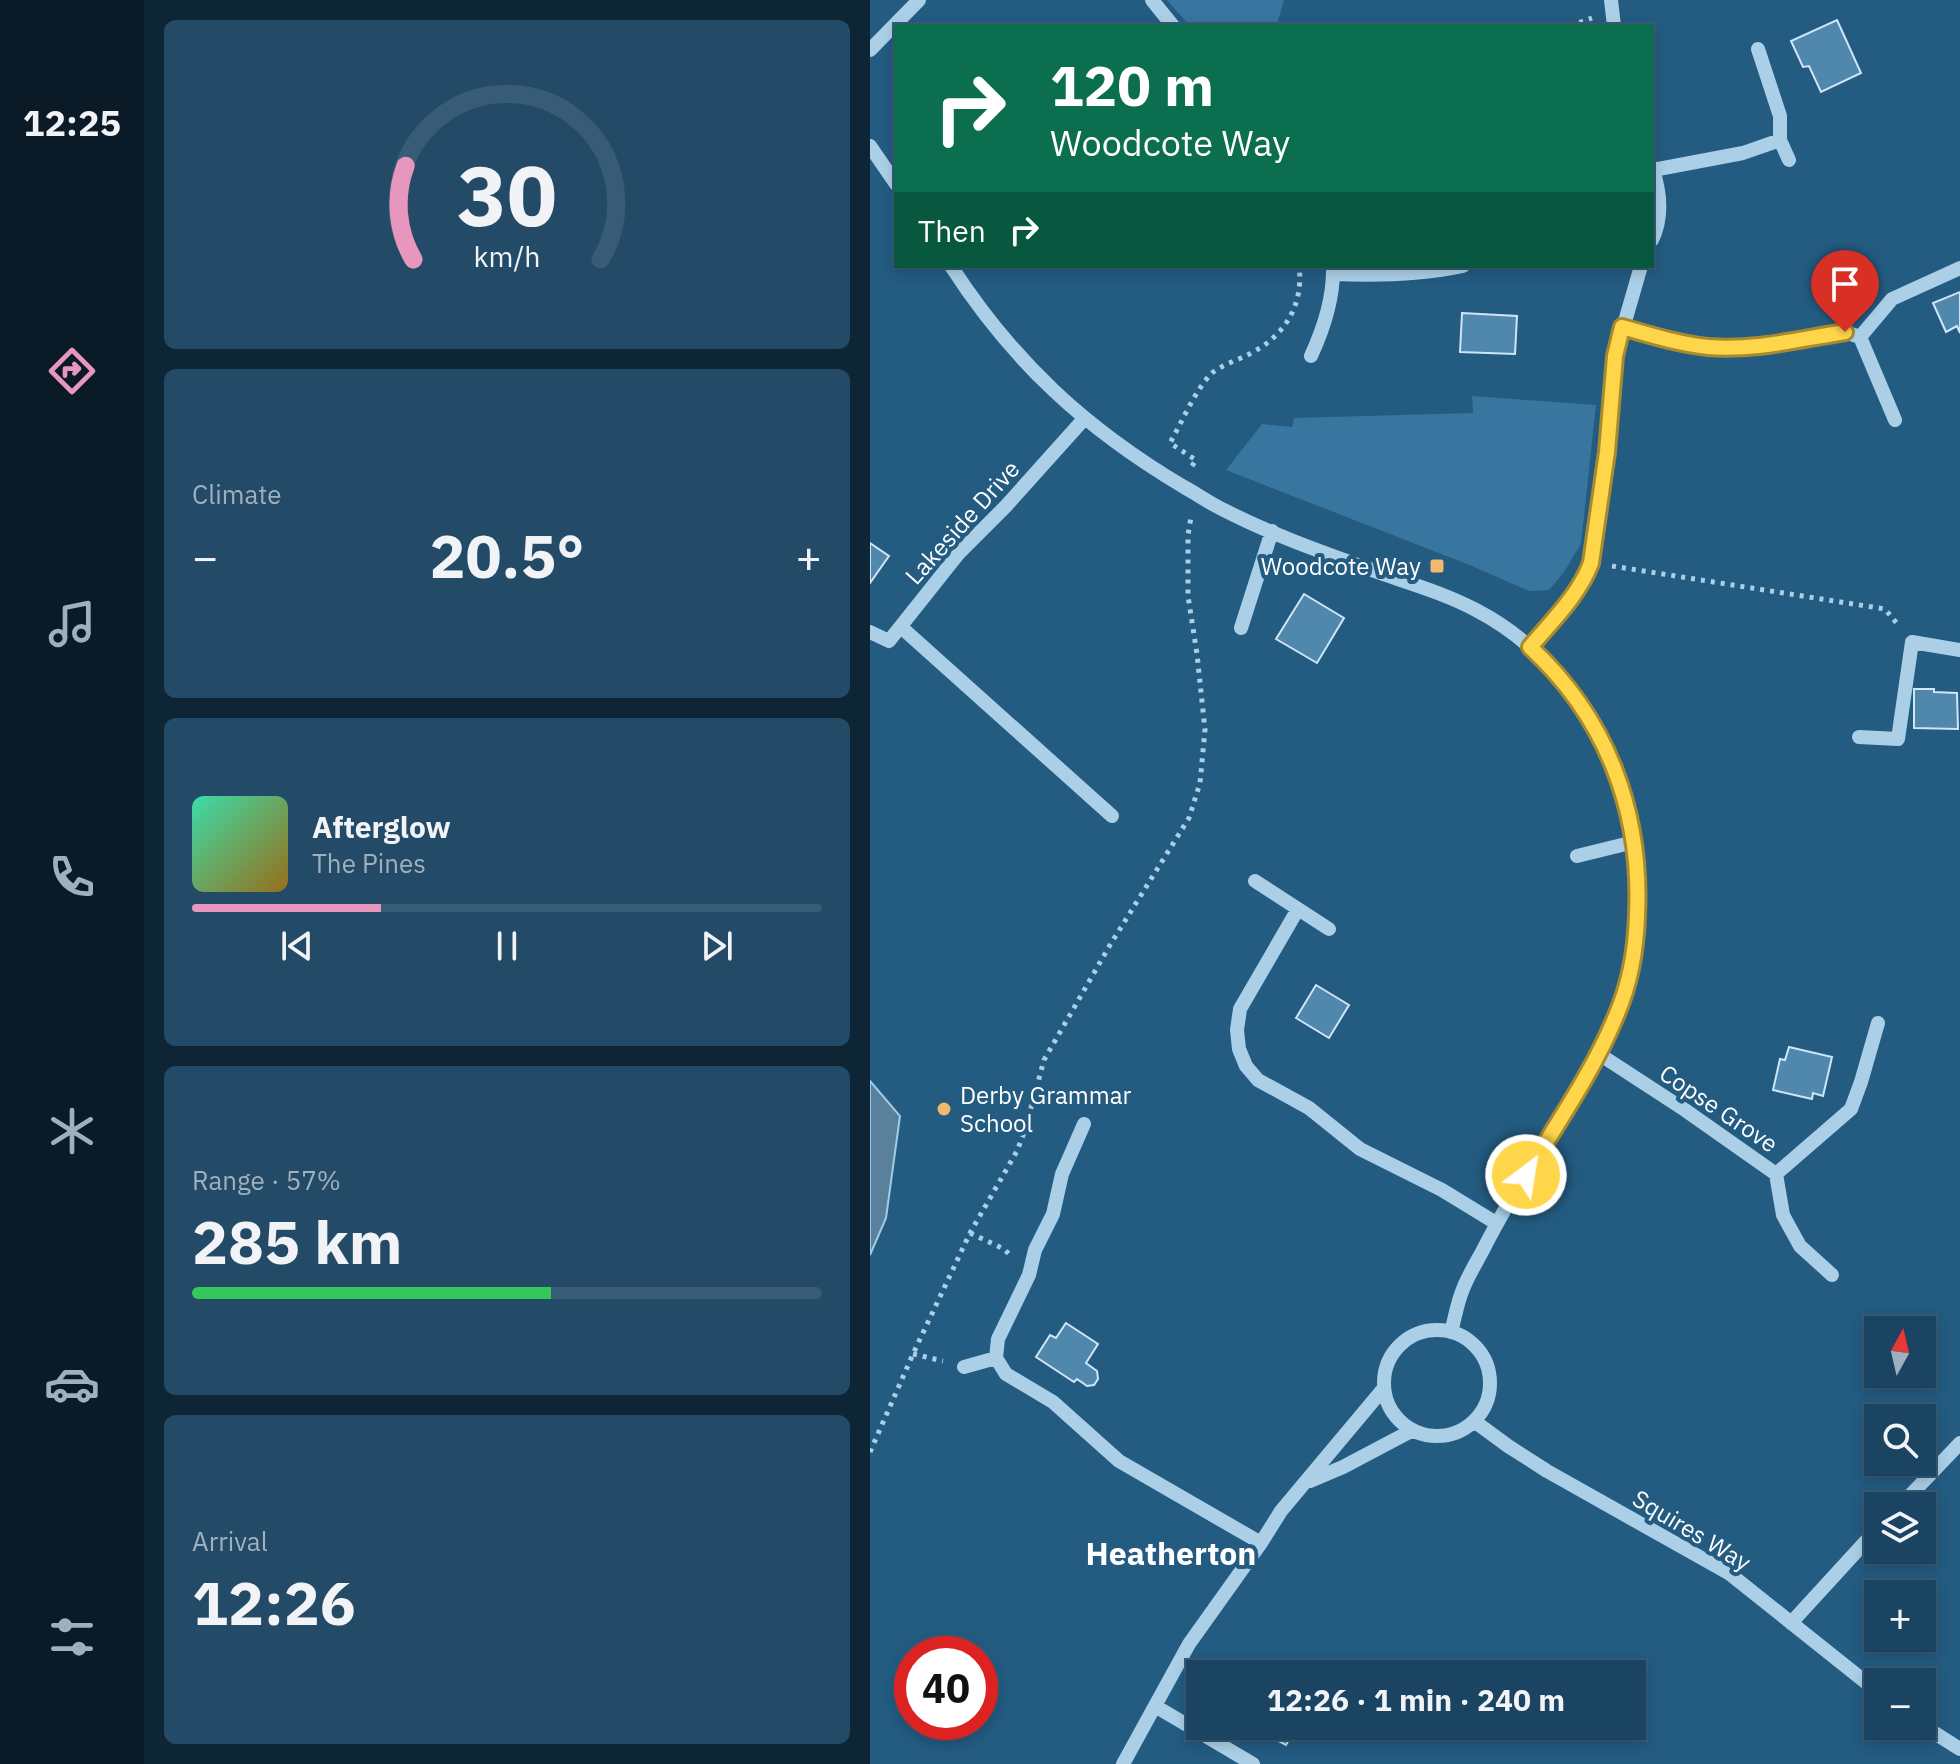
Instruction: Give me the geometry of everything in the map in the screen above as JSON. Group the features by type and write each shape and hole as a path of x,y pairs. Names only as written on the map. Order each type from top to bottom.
{"street":[{"path":"895,24 919,0"},
{"path":"1152,0 1171,24"},
{"path":"1611,0 1614,24"},
{"path":"870,50 894,26"},
{"path":"1758,49 1780,116 1780,140 1789,160"},
{"path":"1654,168 1743,153 1780,140"},
{"path":"870,146 894,181"},
{"path":"1654,174 1660,212 1654,236"},
{"path":"952,268 1035,374 1084,419 1152,468 1223,510 1354,564 1445,595 1495,621 1530,647 1550,667 1574,696 1607,750 1627,802 1639,889 1636,939 1627,982 1599,1054 1496,1223 1463,1289 1451,1332"},
{"path":"1311,356 1323,331 1333,270 1376,276 1433,273 1454,268"},
{"path":"1530,647 1577,591 1591,563 1607,452 1615,356 1637,268"},
{"path":"1860,337 1892,299 1960,268"},
{"path":"1622,327 1709,347 1753,346 1845,332 1860,337 1895,420"},
{"name":"Lakeside Drive","path":"901,627 959,553 1084,419"},
{"path":"1241,628 1272,531"},
{"path":"870,632 889,641 901,627 1112,816"},
{"path":"1859,737 1898,739 1912,642 1960,650"},
{"path":"1577,856 1634,842"},
{"path":"1255,881 1329,929"},
{"path":"1298,909 1240,1009 1237,1030 1239,1049 1246,1066 1258,1080 1309,1108 1360,1149 1442,1190 1496,1223"},
{"name":"Copse Grove","path":"1599,1054 1776,1174 1851,1109 1878,1023"},
{"path":"1084,1124 1062,1174 1053,1214 1035,1250 1029,1275 998,1339 996,1358 1006,1374 1053,1402 1119,1461 1261,1543"},
{"path":"1776,1174 1783,1215 1800,1246 1832,1275"},
{"path":"1434,1330 1451,1332 1471,1343 1488,1368 1486,1403 1474,1421 1462,1430 1439,1436 1413,1430 1394,1414 1384,1388 1387,1364 1393,1352 1414,1335 1434,1330"},
{"path":"964,1367 996,1358"},
{"path":"1123,1764 1189,1644 1281,1511 1384,1388"},
{"name":"Squires Way","path":"1474,1421 1547,1471 1730,1574 1864,1681"},
{"path":"1305,1483 1413,1430"},
{"path":"1913,1492 1960,1443"},
{"path":"1791,1623 1864,1543"},
{"path":"1155,1706 1253,1764"},
{"path":"1936,1734 1960,1749"}],"path":[{"path":"870,1452 970,1233 1017,1151 1044,1060 1110,945 1189,818 1200,783 1205,730 1188,596 1191,514 1173,503 1196,460 1170,443 1201,388 1214,372 1269,343 1286,324 1296,308 1300,292 1299,268"},
{"path":"1591,563 1885,609 1912,642"},
{"path":"970,1233 1004,1249 1029,1275"},
{"path":"913,1354 964,1367"}],"shaded area":[{"path":"1167,0 1284,0 1277,24 1188,24"},
{"path":"1472,396 1596,405 1581,544 1549,590 1529,591 1226,470 1262,424 1292,427 1294,418 1473,413"},
{"path":"870,1081 900,1116 886,1218 870,1255"}],"building":[{"path":"1837,20 1861,73 1821,92 1809,66 1803,67 1791,41"},
{"path":"1960,292 1960,333 1957,326 1946,332 1933,303"},
{"path":"1462,313 1517,316 1515,354 1460,352"},
{"path":"870,543 889,556 870,583"},
{"path":"1304,594 1344,618 1317,663 1276,639"},
{"path":"1914,689 1957,693 1958,729 1914,728"},
{"path":"1316,985 1349,1005 1329,1038 1296,1018"},
{"path":"1789,1047 1832,1057 1823,1096 1813,1093 1812,1099 1773,1090 1780,1059 1785,1060"},
{"path":"1066,1323 1098,1344 1086,1363 1097,1371 1098,1379 1094,1385 1087,1386 1077,1379 1074,1382 1036,1357 1050,1335 1056,1338"}],"place":[{"name":"Woodcote Way","path":"1437,566"},
{"name":"Derby Grammar School","path":"944,1109"}],"district":[{"name":"Heatherton","path":"1171,1553"}],"route":[{"path":"1526,1175 1599,1054 1627,982 1636,939 1637,859 1627,802 1618,777 1607,750 1574,696 1530,647 1577,591 1591,563 1607,452 1615,356 1622,327 1709,347 1753,346 1845,332"}]}
